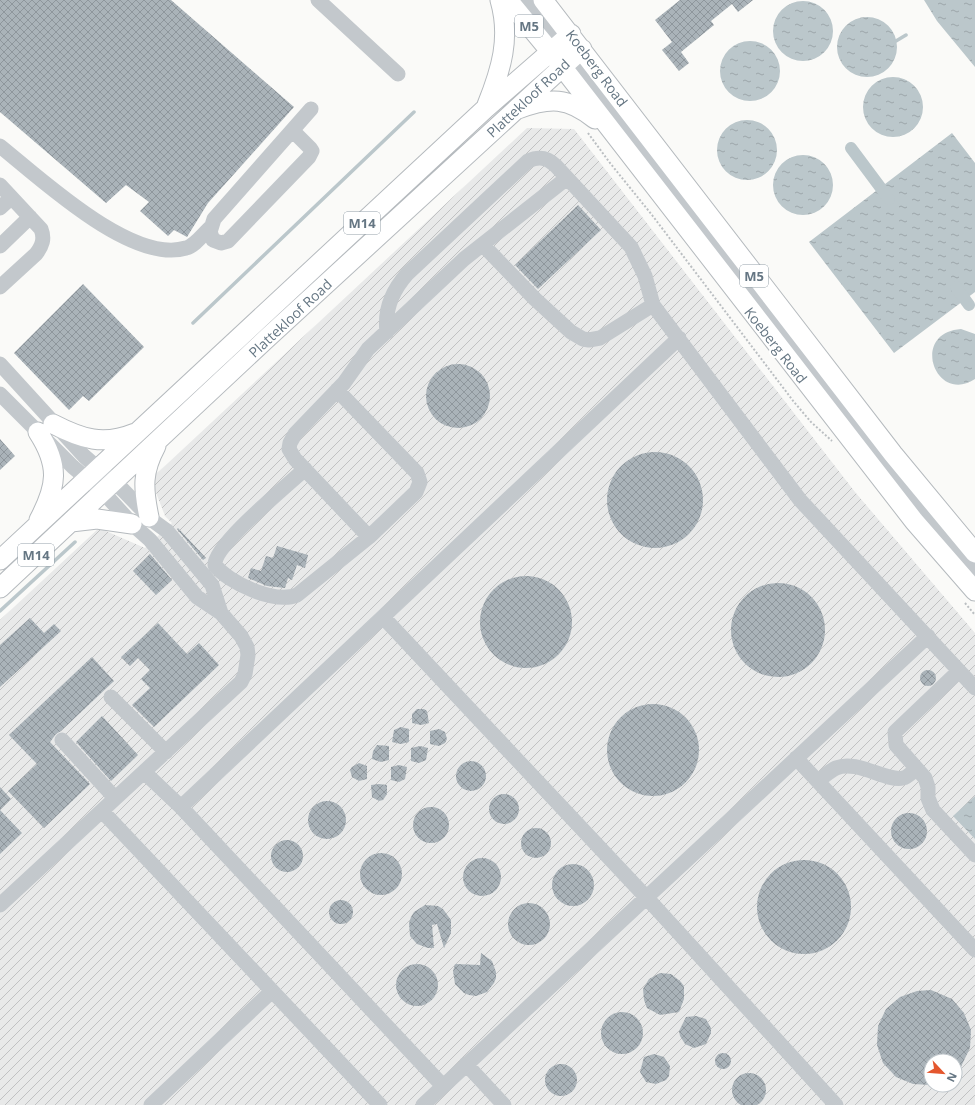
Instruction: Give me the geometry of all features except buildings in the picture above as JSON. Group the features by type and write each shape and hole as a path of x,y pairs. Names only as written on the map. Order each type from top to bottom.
{"main road":[{"path":"486,108 500,70 505,49 505,25 500,0"},
{"name":"Koeberg Road","path":"508,0 565,51 693,196 893,454 975,553"},
{"name":"Koeberg Road","path":"543,0 565,51 611,132 914,521 968,595"},
{"name":"Plattekloof Road","path":"0,560 486,108 565,51"},
{"name":"Plattekloof Road","path":"0,588 450,172 512,112 565,51"},
{"path":"512,112 543,101 560,100 571,103 584,110 611,132"},
{"path":"34,528 48,501 54,476 54,464 50,452 46,428 101,440 119,439 140,431"},
{"path":"149,517 144,493 145,476 151,455 161,438"},
{"path":"71,522 103,519 132,524"}],"street":[{"path":"318,0 398,74"},
{"path":"524,0 926,515 975,572"},
{"path":"293,131 312,151 309,157 228,241 221,243 213,240 210,237 214,219 311,109"},
{"path":"0,146 95,222 153,248 175,250 185,249 193,244 211,227"},
{"path":"387,332 386,314 391,299 399,284 528,161 540,157 548,160 631,246 645,276 653,305 800,500 975,688"},
{"path":"369,537 341,509 292,454 290,443 300,427 337,390 368,349 446,275 567,178"},
{"path":"0,185 41,229 43,235 41,248 0,287"},
{"path":"0,208 11,198"},
{"path":"0,246 30,217"},
{"path":"483,245 535,299 571,332 583,339 589,340 600,338 653,305"},
{"path":"181,808 679,338"},
{"path":"0,364 46,428"},
{"path":"305,469 248,520 226,544 215,562 217,568 241,585 274,596 284,598 293,597 313,584 369,537 416,492 419,486 419,477 410,464 337,390"},
{"path":"0,394 46,428 108,487 167,531 212,585 221,613"},
{"path":"0,905 241,682 248,665 247,647 242,636 221,613 197,597 150,540 132,524 108,487"},
{"path":"197,597 212,585 223,573"},
{"path":"383,617 646,897 836,1105"},
{"path":"423,1105 928,636"},
{"path":"959,671 895,732 896,745 927,783 928,798 933,810 975,855"},
{"path":"111,697 166,752"},
{"path":"62,740 115,798"},
{"path":"796,758 975,950"},
{"path":"818,781 831,771 843,766 855,766 899,778 907,776 916,769"},
{"path":"144,772 181,808 443,1086"},
{"path":"102,811 380,1105"},
{"path":"151,1105 272,991"},
{"path":"466,1064 504,1105"}],"path":[{"path":"587,132 794,402 811,422 834,443"},
{"path":"968,595 975,614"}],"shaded area":[{"path":"527,128 574,129 855,492 975,633 975,1105 0,1105 0,620 99,528 145,548 172,523 165,516 155,490 153,477"}],"water":[{"path":"924,0 975,0 975,67 937,21"},
{"path":"803,1 820,6 828,14 833,31 828,48 820,56 803,61 786,56 778,48 773,31 778,14 786,6"},
{"path":"867,17 884,22 892,30 897,47 892,64 884,72 867,77 850,72 842,64 837,47 842,30 850,22"},
{"path":"750,41 767,46 775,54 780,71 775,88 767,96 750,101 733,96 725,88 720,71 725,54 733,46"},
{"path":"893,77 910,82 918,90 923,107 918,124 910,132 893,137 876,132 868,124 863,107 868,90 876,82"},
{"path":"747,120 764,125 772,133 777,150 772,167 764,175 747,180 730,175 722,167 717,150 722,133 730,125"},
{"path":"952,133 975,163 975,292 894,353 809,242"},
{"path":"803,155 820,160 828,168 833,185 828,202 820,210 803,215 786,210 778,202 773,185 778,168 786,160"},
{"path":"961,329 975,334 975,379 961,384 949,383 940,376 934,365 932,353 936,342 945,333"},
{"path":"975,796 975,839 953,816"}],"waterway":[{"path":"896,41 906,35"},
{"path":"193,323 414,112"},
{"path":"851,148 889,199"},
{"path":"956,287 969,305"},
{"path":"0,611 75,542"}]}
